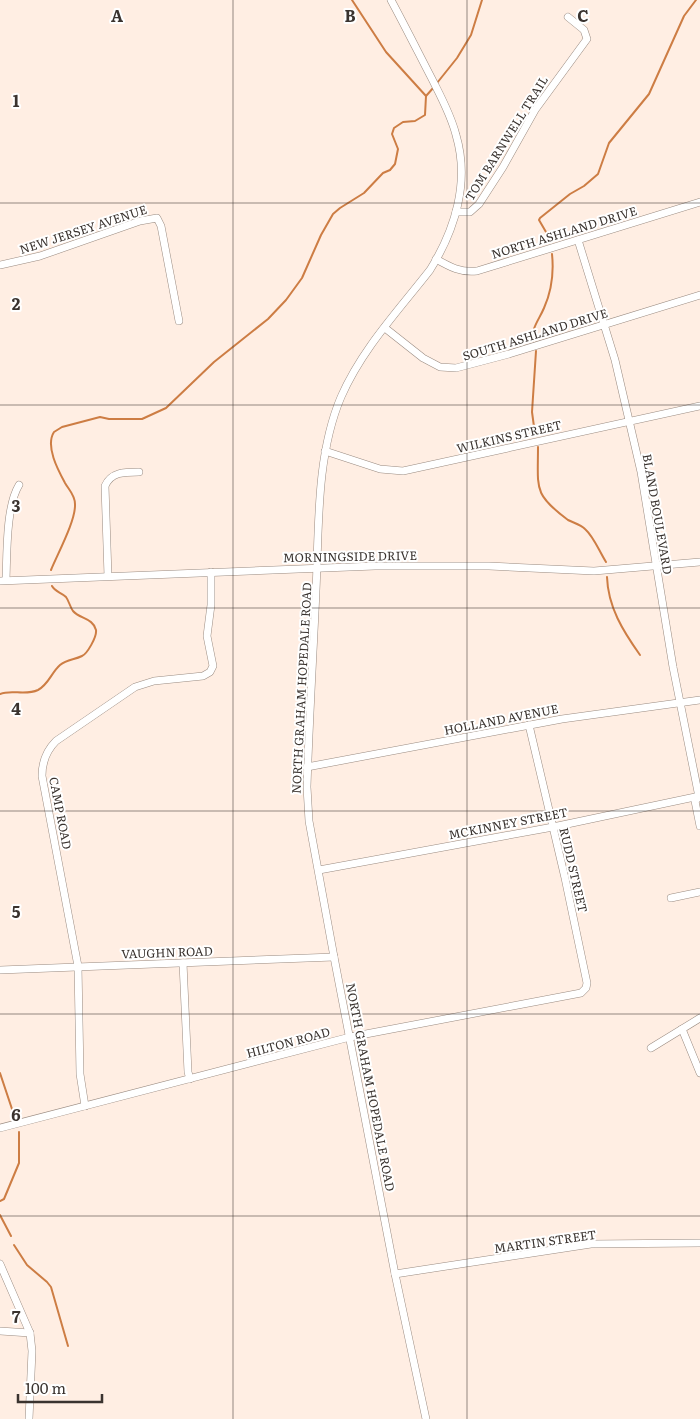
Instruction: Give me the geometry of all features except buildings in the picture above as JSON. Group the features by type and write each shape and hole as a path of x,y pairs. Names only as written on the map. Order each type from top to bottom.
{"street":[{"name":"NORTH GRAHAM HOPEDALE ROAD","path":"391,0 444,102 456,132 461,176 456,212 450,232 436,259 430,270 366,352 348,384 334,416 325,451 307,768 309,821 395,1274 426,1419"},
{"name":"TOM BARNWELL TRAIL","path":"456,212 470,212 479,204 503,167 535,110 587,39 584,30 568,17"},
{"name":"NORTH ASHLAND DRIVE","path":"436,259 458,270 471,272 700,202"},
{"name":"NEW JERSEY AVENUE","path":"0,265 40,256 140,221 158,218 179,321"},
{"name":"BLAND BOULEVARD","path":"578,240 615,360 641,472 673,667 700,797 694,801 700,826"},
{"name":"SOUTH ASHLAND DRIVE","path":"385,328 422,358 440,366 456,368 509,354 700,295"},
{"name":"WILKINS STREET","path":"325,451 380,469 403,471 700,406"},
{"path":"108,576 105,486 114,475 123,472 139,472"},
{"path":"3,580 11,505 19,485"},
{"name":"MORNINGSIDE DRIVE","path":"3,580 318,567 436,565 580,571 700,562"},
{"name":"CAMP ROAD","path":"85,1106 80,1074 78,966 42,776 44,758 56,741 136,687 154,681 203,676 210,672 213,662 207,636 211,605 210,572"},
{"name":"HOLLAND AVENUE","path":"307,768 529,725 700,700"},
{"name":"RUDD STREET","path":"529,725 587,983 584,991"},
{"name":"MCKINNEY STREET","path":"319,870 553,827 700,797"},
{"path":"671,898 700,892"},
{"name":"VAUGHN ROAD","path":"0,970 334,957"},
{"path":"183,963 190,1079"},
{"name":"HILTON ROAD","path":"0,1128 350,1038 584,991"},
{"path":"651,1048 700,1018"},
{"path":"682,1029 700,1072"},
{"name":"MARTIN STREET","path":"395,1274 591,1244 700,1243"},
{"path":"0,1264 30,1333 32,1351 29,1419"},
{"path":"0,1331 30,1333"}],"waterway":[{"path":"352,0 386,52 426,96"},
{"path":"437,83 457,58 471,35 482,0"},
{"path":"548,241 546,232 539,220 540,218 598,174 609,143 649,94 684,16 696,0"},
{"path":"426,96 434,87"},
{"path":"51,570 75,511 73,495 62,478 52,451 51,444 54,432 62,427 100,417 109,419 142,419 166,408 214,362 268,319 286,300 302,278 321,235 333,214 364,193 383,173 390,170 395,164 398,149 392,134 394,128 403,122 415,121 425,115 426,96"},
{"path":"533,341 534,328 551,288 552,254"},
{"path":"535,434 532,412 536,351"},
{"path":"538,447 538,482 543,497 568,520 582,526 588,532 606,562"},
{"path":"607,577 613,609 640,655"},
{"path":"0,694 38,690 45,685 60,665 84,655 93,641 96,630 92,623 73,611 66,597 52,586"},
{"path":"0,1073 15,1118"},
{"path":"0,1201 4,1199 19,1163 19,1132"},
{"path":"0,1215 11,1236"},
{"path":"14,1245 27,1265 51,1287 68,1346"}]}
